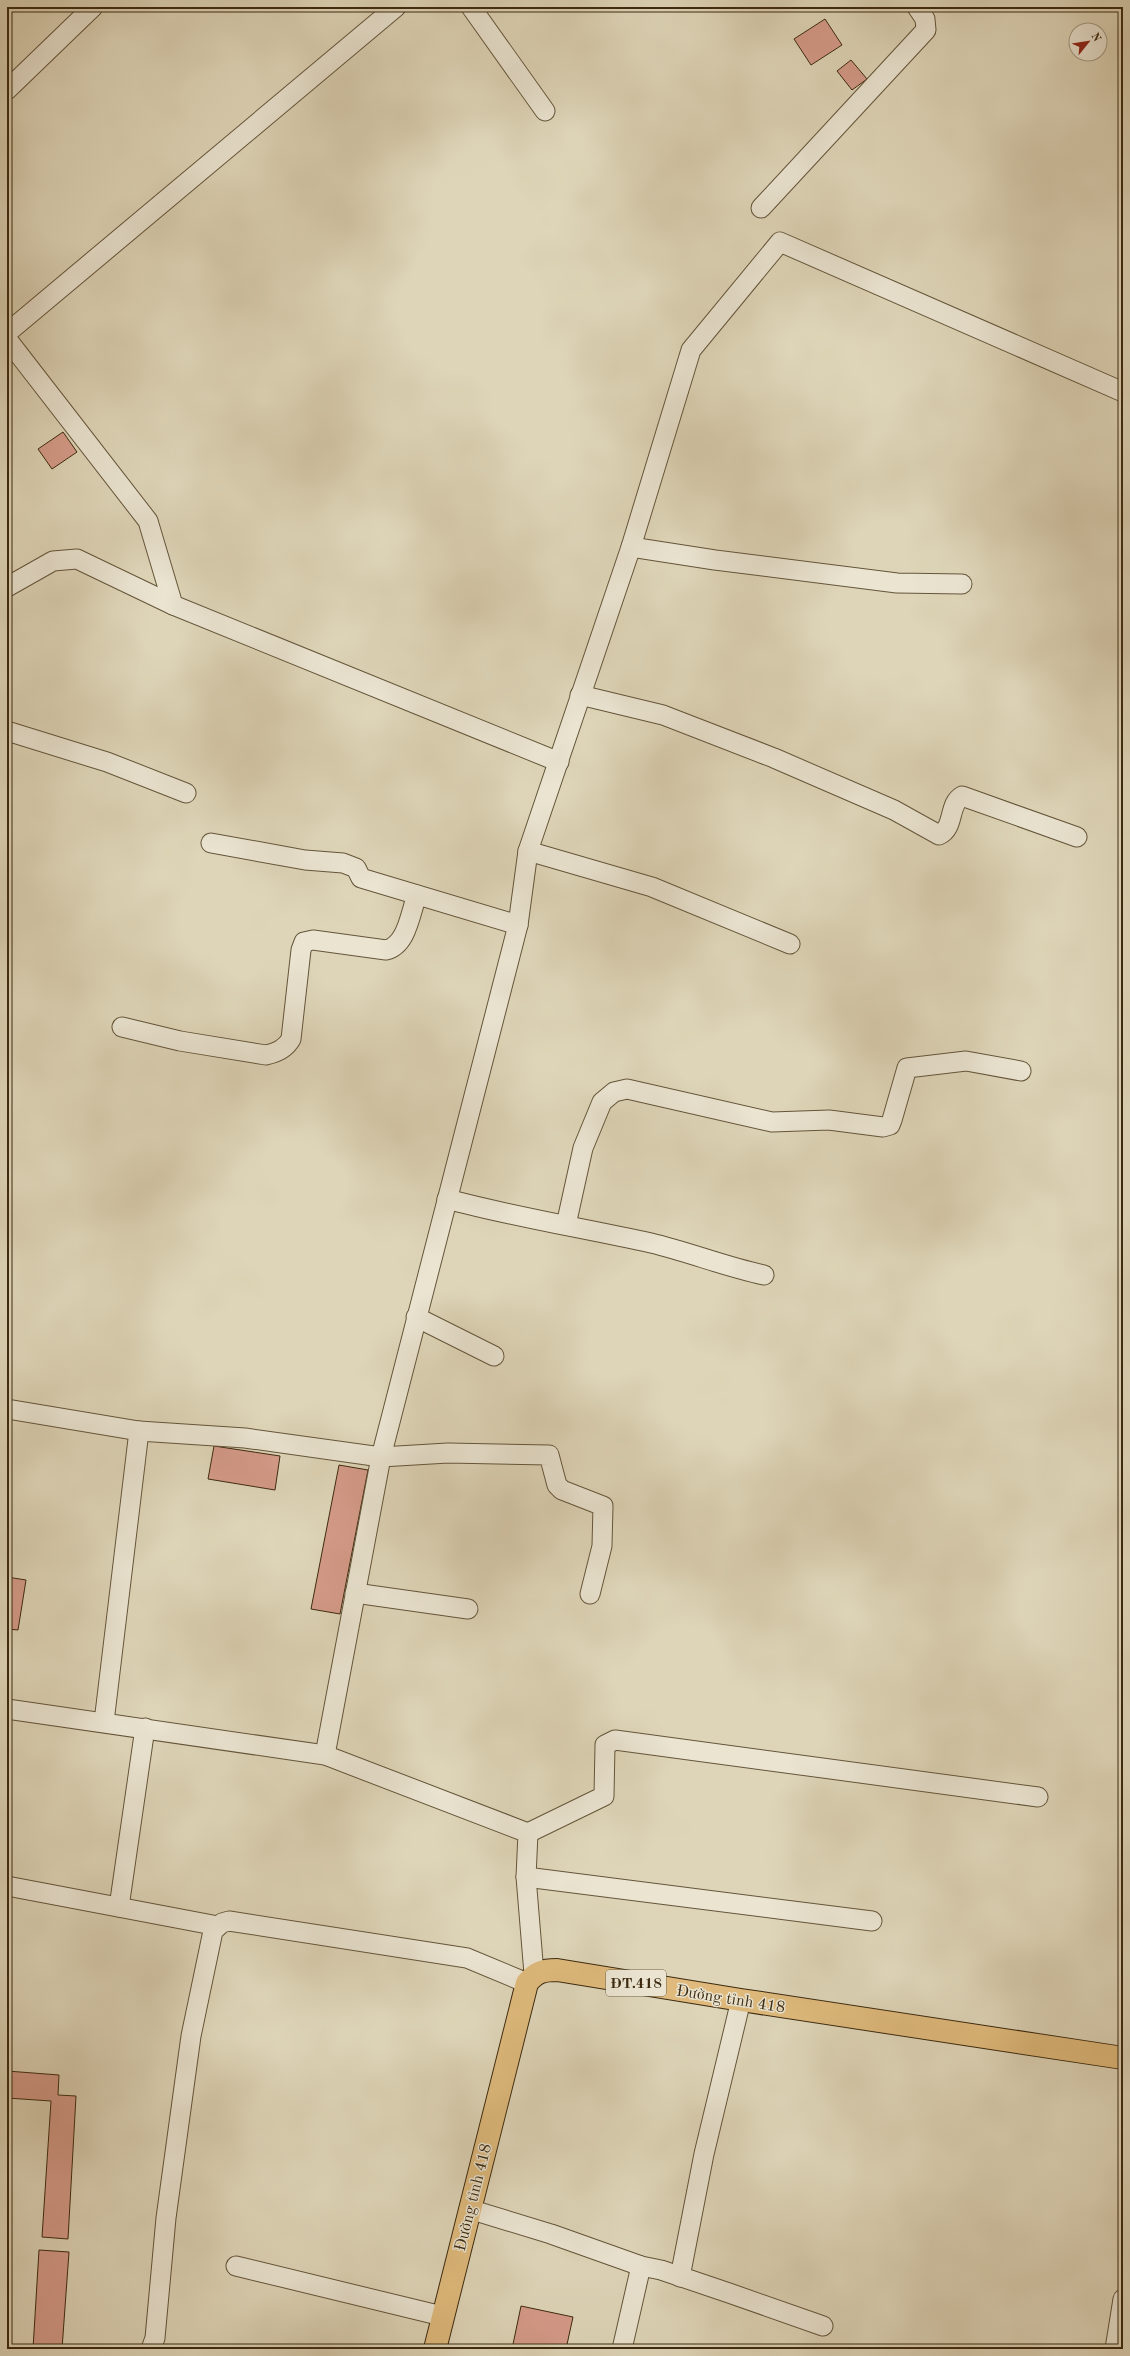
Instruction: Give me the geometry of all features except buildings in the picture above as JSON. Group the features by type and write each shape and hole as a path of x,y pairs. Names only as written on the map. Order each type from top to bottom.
{"main road":[{"name":"Đường tỉnh 418","path":"435,2349 469,2209 531,1979 543,1970 556,1970 741,2000 1123,2058"}],"street":[{"path":"7,90 93,7"},
{"path":"7,333 396,7"},
{"path":"471,7 545,111"},
{"path":"762,208 926,30 925,19 918,7"},
{"path":"326,1755 381,1456 518,925 528,851 631,547 691,350 780,242 1123,392"},
{"path":"7,339 148,521 173,605"},
{"path":"631,547 715,560 897,583 962,584"},
{"path":"7,588 53,561 77,559 173,605 558,762"},
{"path":"580,695 663,715 774,758 894,810 939,835 947,829 958,800 962,796 1077,837"},
{"path":"7,732 86,755 186,793"},
{"path":"212,843 305,860 343,863 356,868 361,878 518,925"},
{"path":"528,851 652,887 790,944"},
{"path":"122,1027 180,1041 266,1055 272,1054 283,1048 291,1039 301,950 304,942 313,940 386,950 395,948 402,940 417,895"},
{"path":"566,1225 583,1148 602,1102 614,1092 627,1089 772,1122 829,1120 883,1127 890,1125 907,1068 966,1062 1021,1071"},
{"path":"447,1199 489,1210 566,1225 683,1251 739,1270 764,1275"},
{"path":"416,1317 494,1356"},
{"path":"7,1409 139,1431 245,1438 381,1456 448,1453 549,1455 557,1485 562,1490 603,1506 602,1546 590,1594"},
{"path":"104,1722 139,1431"},
{"path":"355,1593 468,1609"},
{"path":"7,1709 326,1755 528,1833 604,1796 605,1744 615,1740 1038,1797"},
{"path":"119,1907 145,1728"},
{"path":"151,2349 155,2338 166,2218 191,2036 211,1936 218,1926 229,1921 467,1958 531,1979 526,1877 528,1833"},
{"path":"526,1877 872,1921"},
{"path":"7,1886 218,1926"},
{"path":"680,2276 704,2154 741,2000"},
{"path":"469,2209 551,2234 641,2266 680,2276 823,2326"},
{"path":"236,2266 442,2316"},
{"path":"622,2349 641,2266"},
{"path":"1115,2349 1123,2299"}]}
